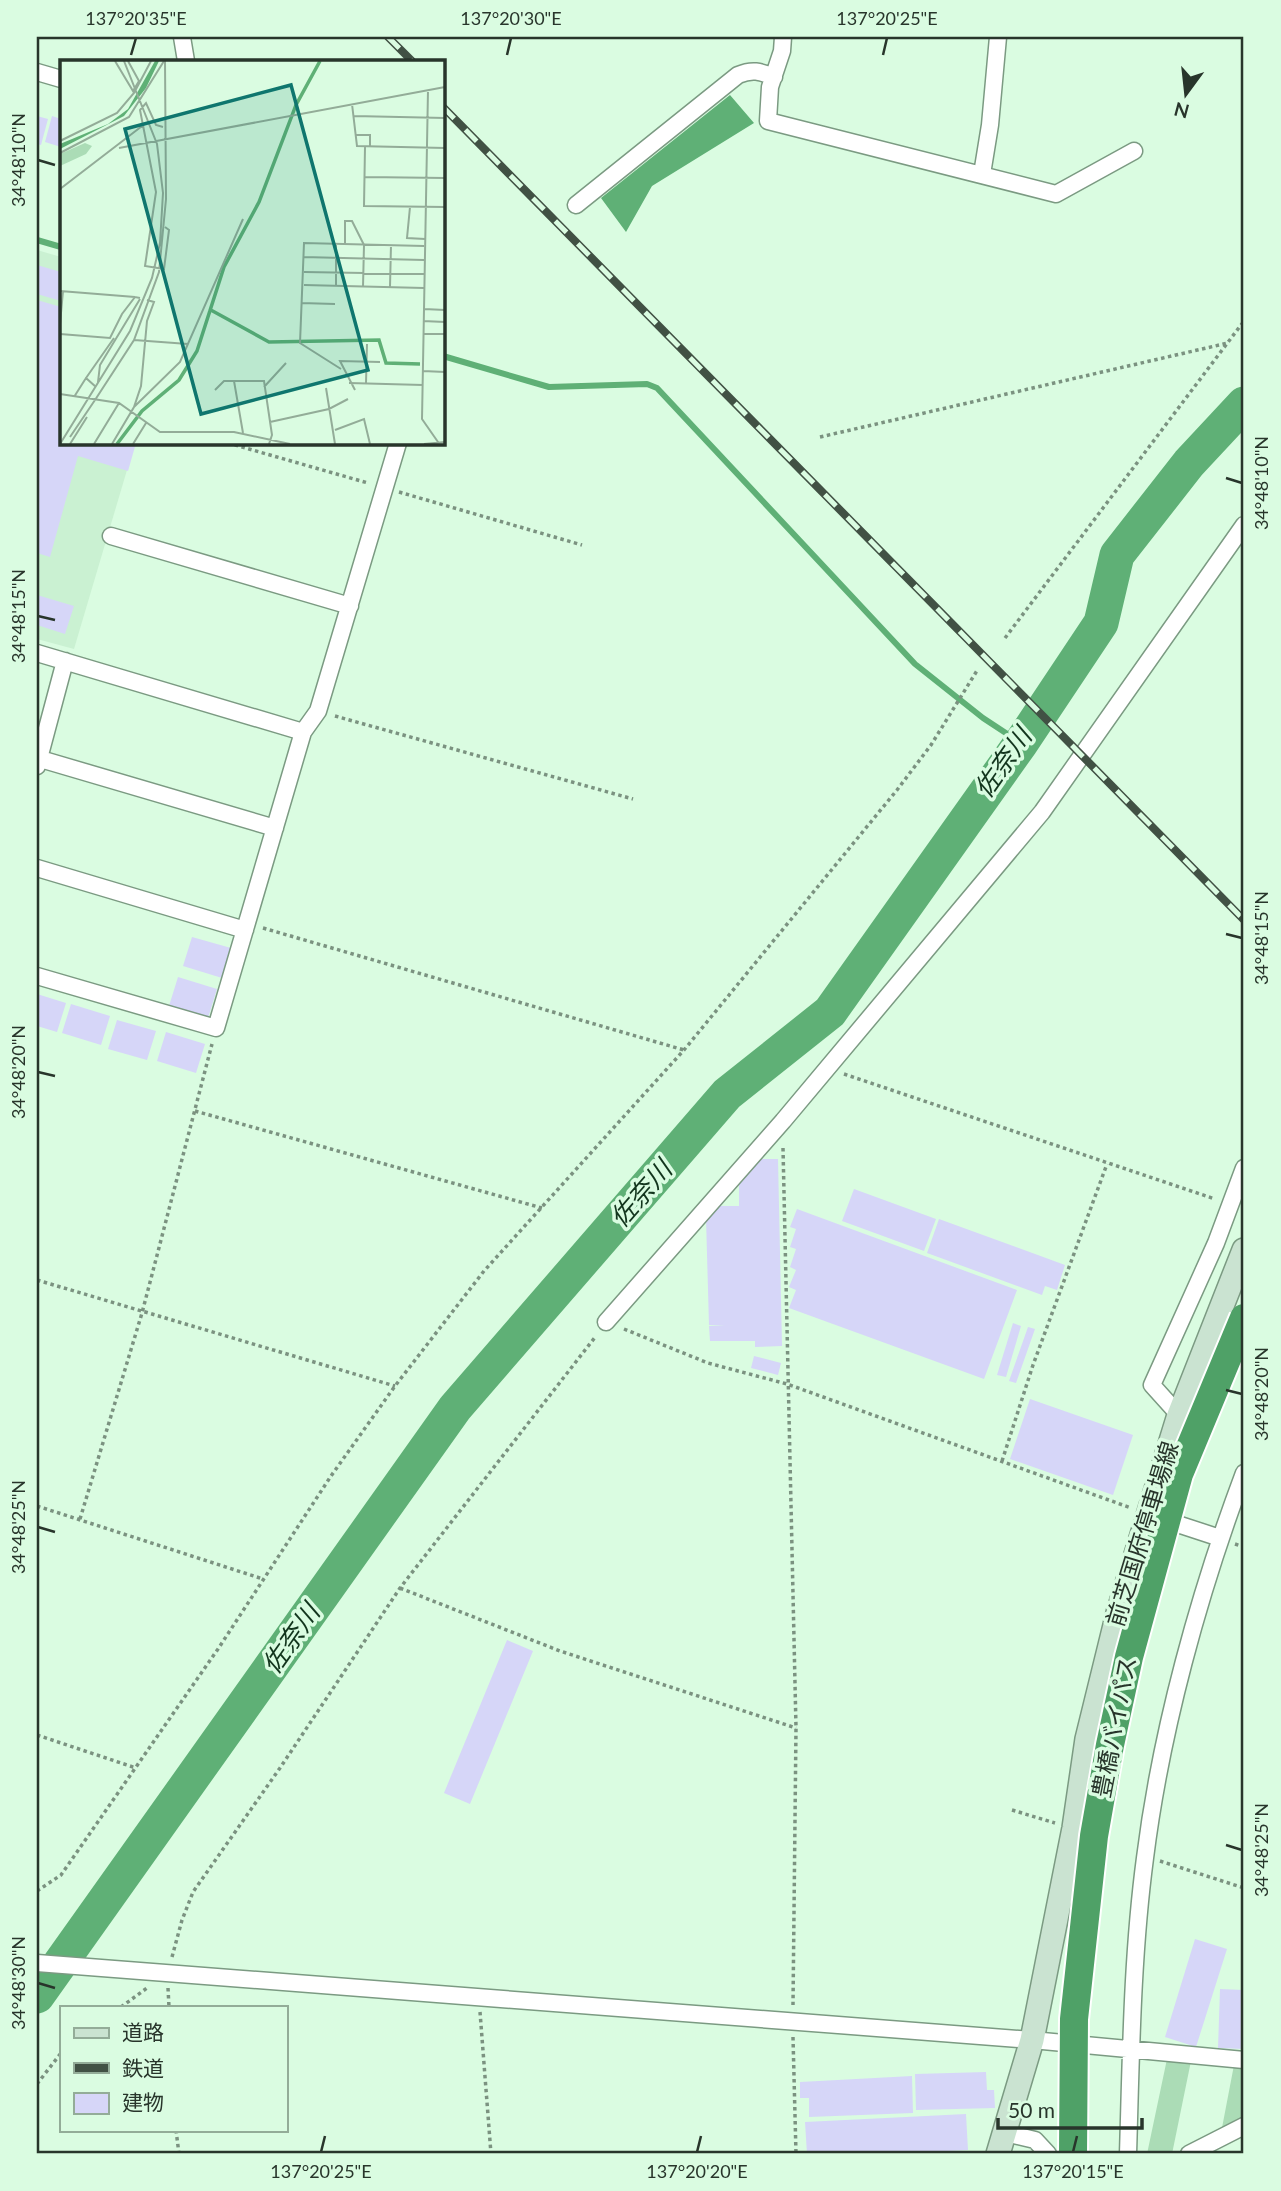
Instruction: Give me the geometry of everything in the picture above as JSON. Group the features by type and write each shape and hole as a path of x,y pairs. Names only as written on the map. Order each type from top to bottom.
{"highway":[{"name":"豊橋バイパス","path":"1073,2154 1074,2019 1094,1836 1110,1745 1129,1657 1179,1474 1244,1318"},
{"name":"豊橋バイパス","path":"1087,2154 1088,2020 1110,1825 1138,1666 1197,1475 1244,1354"}],"main road":[{"name":"前芝国府停車場線","path":"1002,2143 1032,2040 1074,1828 1087,1739 1118,1613 1179,1415 1244,1250"}],"street":[{"path":"182,37 187,60"},
{"path":"783,37 782,51 770,88 768,121 1056,194 1134,151"},
{"path":"982,174 990,125 998,37"},
{"path":"576,205 738,75 748,71 760,71 774,77"},
{"path":"37,72 60,79"},
{"path":"37,976 216,1028 303,732 318,711 398,444"},
{"path":"606,1322 783,1121 1042,812 1244,527"},
{"path":"111,536 350,606"},
{"path":"37,653 303,732"},
{"path":"65,662 37,761 275,828"},
{"path":"37,869 246,927"},
{"path":"1179,1415 1152,1385 1183,1318 1244,1168"},
{"path":"1128,2154 1135,1953 1153,1805 1180,1679 1220,1538 1244,1473"},
{"path":"1149,1514 1220,1538"},
{"path":"37,1963 1032,2040 1244,2060"},
{"path":"1189,2154 1244,2126"},
{"path":"1002,2143 1034,2140 1048,2154"}],"path":[{"path":"1005,638 1244,321"},
{"path":"820,437 1228,343"},
{"path":"231,444 582,545"},
{"path":"37,1891 61,1875 395,1386 484,1271 684,1050 897,790 931,745 978,669"},
{"path":"318,711 633,799"},
{"path":"246,927 684,1050"},
{"path":"80,1519 142,1313 216,1028"},
{"path":"827,1068 1230,1204"},
{"path":"195,1111 542,1208"},
{"path":"783,1121 796,1728 792,2021 796,2154"},
{"path":"1002,1461 1033,1366 1107,1164"},
{"path":"37,1280 395,1386"},
{"path":"168,1972 182,1920 193,1892 280,1768 400,1588 606,1322 708,1363 787,1384 1149,1514"},
{"path":"37,1506 263,1579"},
{"path":"400,1588 561,1651 796,1728"},
{"path":"37,1735 136,1768"},
{"path":"1012,1810 1074,1828"},
{"path":"1145,1856 1244,1888"},
{"path":"478,1996 491,2154"},
{"path":"37,2084 60,2054"},
{"path":"176,2132 179,2154"}],"shaded area":[{"path":"730,95 754,123 652,186 626,232 601,198"},
{"path":"37,250 60,257 60,444 135,444 74,649 37,639"},
{"path":"1167,2059 1191,2061 1172,2154 1147,2154"},
{"path":"1234,2065 1244,2066 1244,2121 1221,2133"}],"building":[{"path":"37,116 48,119 41,145 37,144"},
{"path":"52,116 60,119 60,147 45,142"},
{"path":"37,265 60,272 60,301 37,294"},
{"path":"37,300 60,307 60,444 136,444 128,471 78,456 50,557 37,553"},
{"path":"37,595 74,606 65,634 37,625"},
{"path":"192,937 231,948 222,978 183,966"},
{"path":"178,977 217,989 208,1018 169,1006"},
{"path":"37,994 66,1003 57,1032 37,1026"},
{"path":"71,1004 110,1016 101,1045 62,1033"},
{"path":"117,1020 156,1031 147,1060 108,1049"},
{"path":"166,1032 205,1044 196,1073 157,1061"},
{"path":"760,1159 778,1159 782,1346 755,1347 755,1341 710,1341 709,1326 725,1325 709,1325 706,1218 718,1206 739,1206 739,1184"},
{"path":"854,1189 936,1219 924,1251 842,1221"},
{"path":"797,1209 1017,1290 984,1379 789,1308 796,1290 789,1287 796,1270 790,1267 796,1249 790,1247 796,1229 790,1227"},
{"path":"939,1219 1065,1265 1057,1290 1045,1286 1042,1295 927,1253"},
{"path":"1013,1323 1021,1326 1006,1377 997,1375"},
{"path":"1028,1327 1035,1329 1016,1383 1009,1381"},
{"path":"754,1356 781,1363 778,1375 751,1368"},
{"path":"1030,1399 1133,1435 1113,1495 1010,1459"},
{"path":"507,1640 533,1651 470,1804 444,1793"},
{"path":"1195,1939 1227,1949 1196,2047 1165,2037"},
{"path":"1220,1989 1244,1990 1244,2049 1218,2048"},
{"path":"986,2072 987,2090 994,2090 995,2108 916,2110 915,2074"},
{"path":"912,2076 913,2113 809,2117 809,2098 800,2098 800,2082"},
{"path":"966,2114 968,2150 807,2154 805,2122"}],"waterway":[{"path":"37,240 60,247"},
{"path":"444,356 549,387 647,384 657,388 915,664 983,718 1021,743"},
{"name":"佐奈川","path":"37,1996 455,1408 727,1094 830,1012 1021,743 1101,623 1117,555 1189,463 1244,404"}],"railway":[{"path":"388,37 411,60"},
{"path":"444,108 1244,920"}]}
